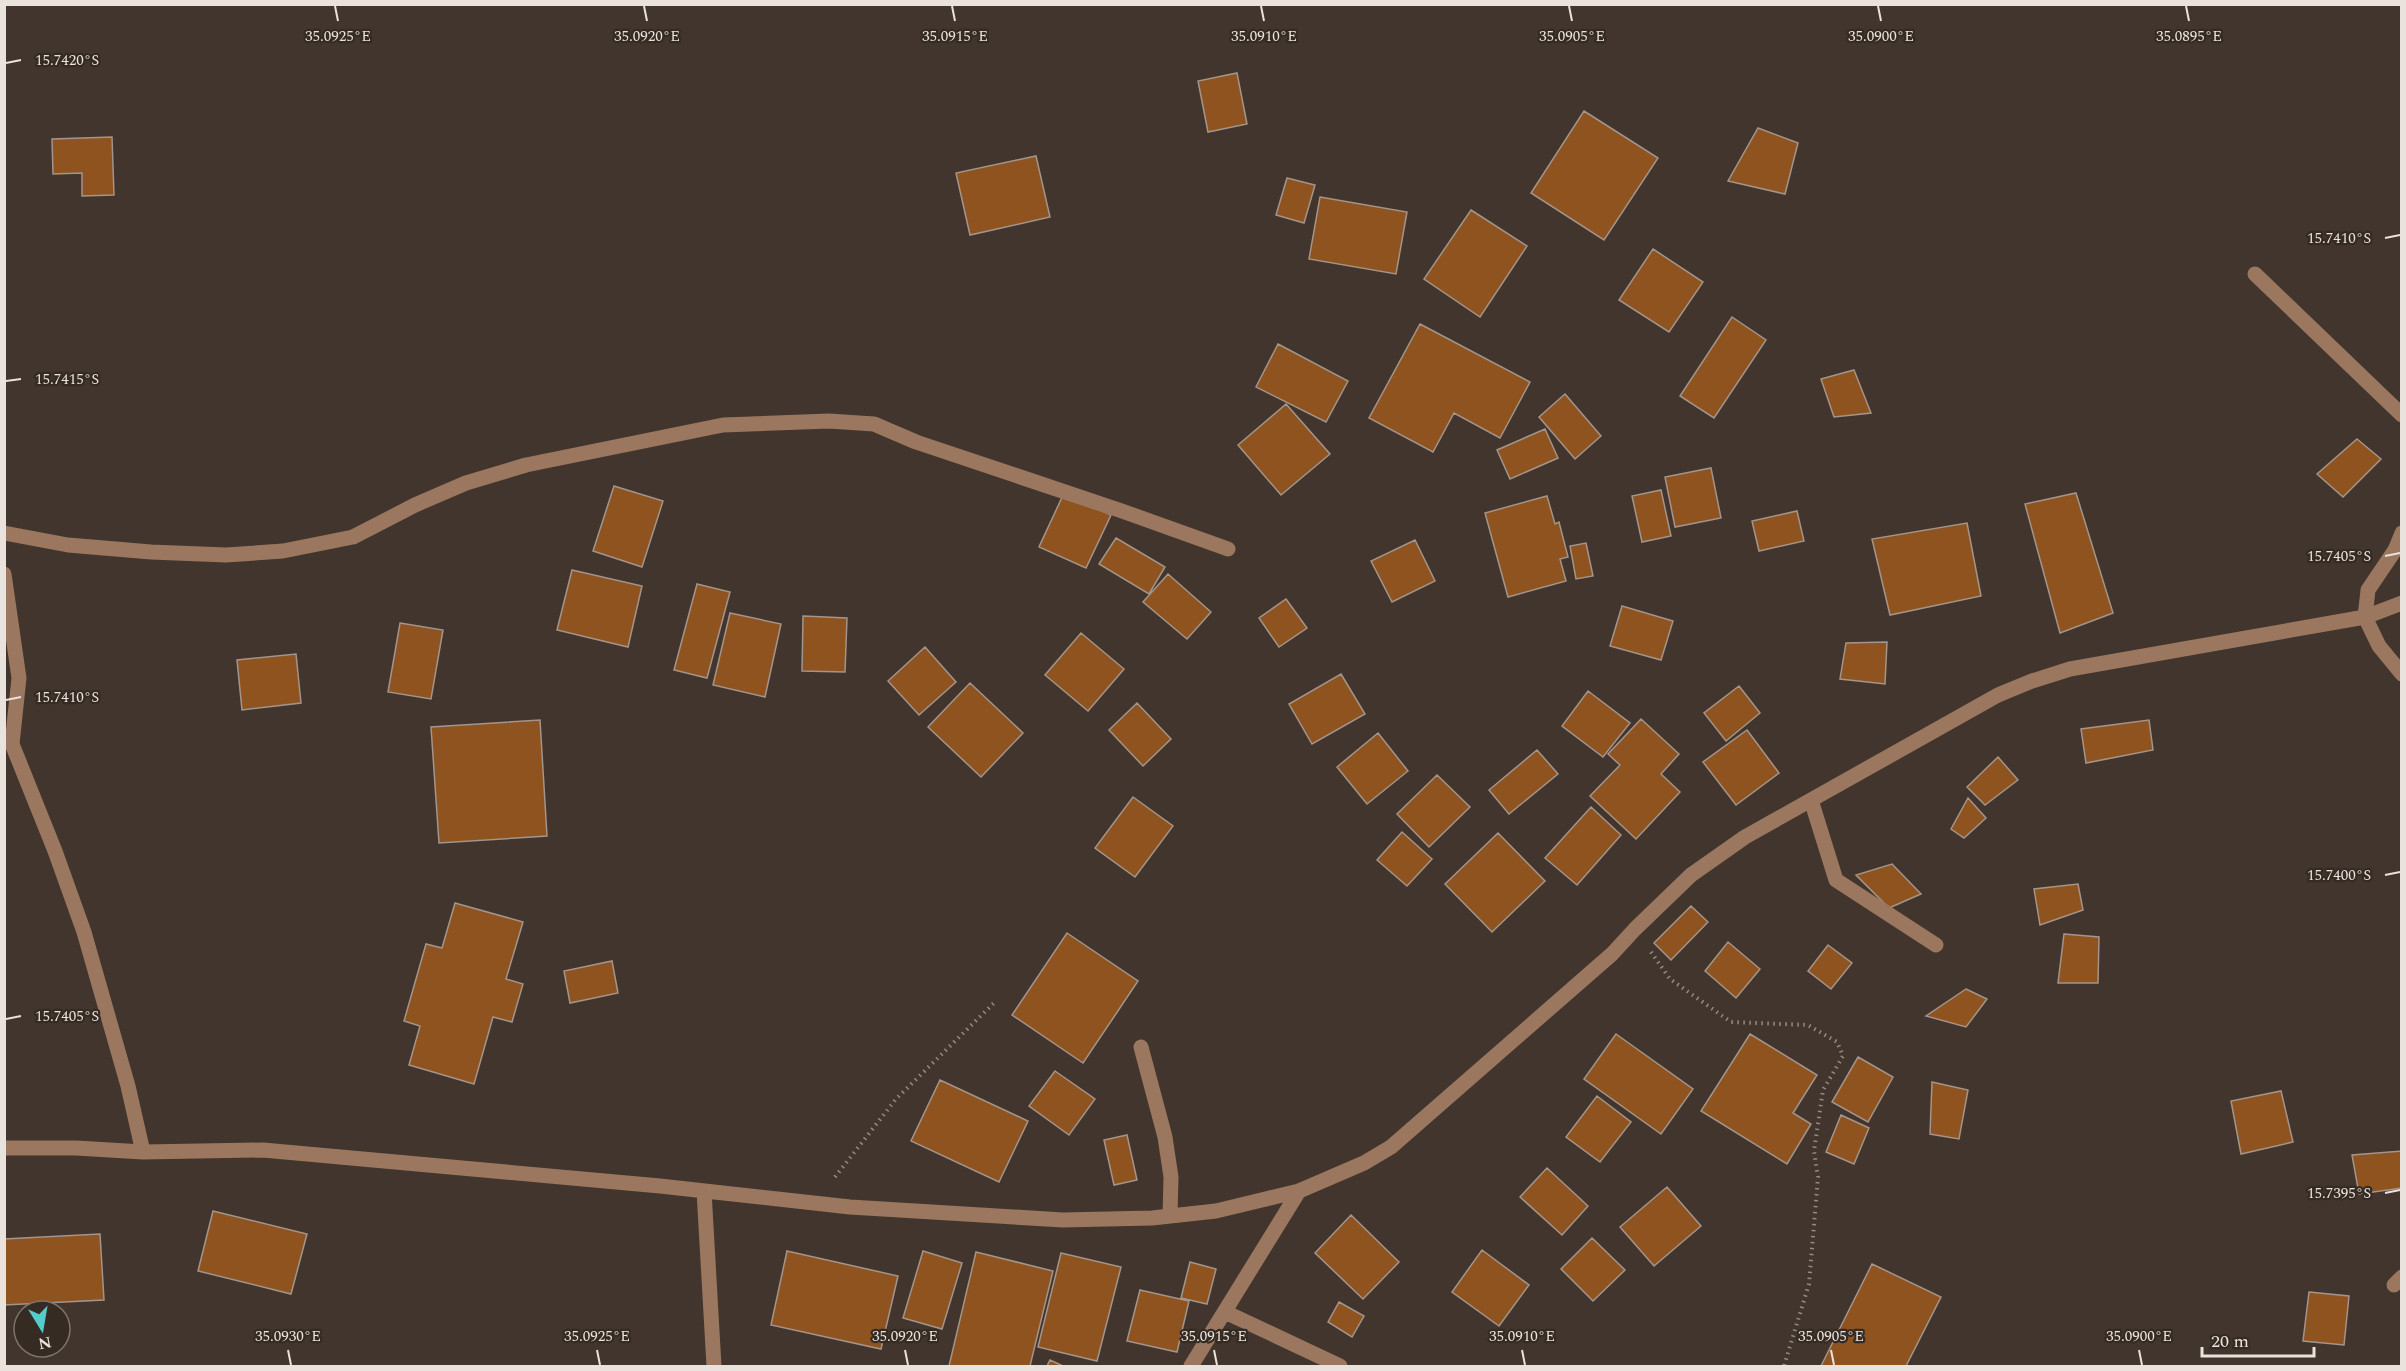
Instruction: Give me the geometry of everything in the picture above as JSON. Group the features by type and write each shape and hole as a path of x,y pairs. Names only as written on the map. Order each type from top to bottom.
{"street":[{"path":"2255,274 2402,415"},
{"path":"4,533 68,545 151,552 226,555 283,551 353,537 415,505 466,483 526,465 723,425 829,421 874,424 916,442 1109,506 1228,549"},
{"path":"2402,533 2395,550 2368,590 2365,617 2379,646 2402,674"},
{"path":"4,574 19,678 12,744 55,851 84,932 128,1086 143,1152"},
{"path":"4,1148 76,1148 143,1152 263,1150 821,1204 1063,1220 1170,1216 1216,1211 1299,1191 1364,1163 1391,1147 1612,954 1691,875 1745,837 1998,695 2070,669 2365,617 2402,603"},
{"path":"1811,800 1836,880 1936,945"},
{"path":"1141,1047 1166,1137 1172,1178 1170,1216"},
{"path":"704,1191 714,1366"},
{"path":"1191,1366 1299,1191"},
{"path":"1225,1312 1340,1366"}],"path":[{"path":"1635,929 1670,979 1731,1022 1808,1025 1837,1042 1843,1056 1823,1090 1814,1151 1818,1177 1809,1284 1784,1366"},
{"path":"821,1204 828,1184 896,1099 996,1001"}],"building":[{"path":"1237,73 1247,124 1208,132 1198,81"},
{"path":"1584,111 1658,158 1604,240 1531,193"},
{"path":"1758,128 1798,143 1785,194 1728,181"},
{"path":"112,137 114,195 82,196 82,173 53,174 52,139"},
{"path":"1036,156 1050,217 970,235 956,173"},
{"path":"1287,178 1315,185 1304,223 1276,215"},
{"path":"1320,197 1407,212 1396,274 1309,259"},
{"path":"1471,210 1527,246 1480,317 1424,279"},
{"path":"1653,249 1703,282 1669,332 1619,300"},
{"path":"1732,317 1766,340 1714,418 1680,396"},
{"path":"1420,324 1530,382 1500,438 1454,413 1433,452 1369,418"},
{"path":"1278,344 1348,381 1326,422 1256,387"},
{"path":"1854,370 1871,413 1834,417 1821,379"},
{"path":"1565,394 1601,436 1575,459 1539,417"},
{"path":"1286,404 1330,454 1281,495 1238,445"},
{"path":"1545,429 1558,458 1510,479 1497,450"},
{"path":"2357,439 2381,459 2343,497 2317,474"},
{"path":"1711,468 1721,518 1675,527 1665,477"},
{"path":"614,486 663,501 642,567 593,551"},
{"path":"1661,490 1671,536 1642,542 1632,496"},
{"path":"1064,493 1111,515 1086,568 1039,547"},
{"path":"2076,493 2113,613 2060,633 2025,504"},
{"path":"1547,496 1555,524 1559,522 1568,557 1560,559 1566,581 1508,597 1485,513"},
{"path":"1797,511 1804,541 1759,551 1752,521"},
{"path":"1967,523 1981,596 1890,615 1872,539"},
{"path":"1116,538 1165,567 1149,594 1099,564"},
{"path":"1415,540 1435,581 1392,602 1371,561"},
{"path":"1586,543 1593,576 1576,579 1570,546"},
{"path":"572,570 642,586 628,647 557,630"},
{"path":"1168,574 1211,612 1187,639 1143,602"},
{"path":"697,584 730,592 707,678 674,670"},
{"path":"1286,599 1307,628 1279,647 1259,618"},
{"path":"1622,606 1673,621 1661,660 1610,646"},
{"path":"730,613 781,624 765,697 713,685"},
{"path":"803,616 847,618 845,672 802,671"},
{"path":"400,623 443,630 431,699 388,692"},
{"path":"1081,633 1124,669 1088,711 1045,675"},
{"path":"1887,642 1885,684 1840,679 1846,643"},
{"path":"925,647 956,682 919,715 888,681"},
{"path":"296,654 301,703 242,710 237,660"},
{"path":"1341,674 1365,714 1312,744 1289,704"},
{"path":"970,683 1023,733 981,777 928,727"},
{"path":"1739,686 1760,713 1726,741 1704,713"},
{"path":"1588,691 1630,723 1603,757 1562,726"},
{"path":"1137,703 1171,739 1143,766 1109,730"},
{"path":"1641,719 1679,754 1661,774 1680,792 1636,839 1590,796 1620,765 1608,754"},
{"path":"540,720 547,836 439,843 431,727"},
{"path":"2149,720 2153,750 2086,763 2081,729"},
{"path":"1747,730 1779,773 1736,805 1703,762"},
{"path":"1378,733 1408,771 1367,804 1337,767"},
{"path":"1537,750 1558,774 1509,814 1489,790"},
{"path":"1998,757 2018,780 1985,805 1967,787"},
{"path":"1437,775 1470,807 1429,847 1397,814"},
{"path":"1133,797 1173,826 1135,877 1095,848"},
{"path":"1968,798 1986,818 1964,838 1951,829"},
{"path":"1591,807 1621,835 1577,885 1545,858"},
{"path":"1402,832 1432,859 1407,886 1377,860"},
{"path":"1498,833 1545,881 1492,932 1445,884"},
{"path":"1892,864 1921,894 1889,908 1856,875"},
{"path":"2078,884 2083,910 2040,925 2034,889"},
{"path":"455,903 523,922 506,979 523,984 512,1022 493,1017 474,1084 409,1065 420,1026 404,1021 426,944 442,948"},
{"path":"1691,906 1708,922 1671,960 1654,943"},
{"path":"1067,933 1138,981 1083,1063 1012,1015"},
{"path":"2064,934 2099,937 2098,983 2058,983"},
{"path":"1728,942 1760,969 1736,998 1705,971"},
{"path":"1828,945 1852,963 1831,989 1808,971"},
{"path":"612,961 618,993 570,1003 564,971"},
{"path":"1966,989 1987,999 1966,1027 1926,1016"},
{"path":"1616,1034 1693,1089 1661,1134 1584,1079"},
{"path":"1750,1034 1817,1075 1793,1113 1811,1124 1787,1164 1701,1111"},
{"path":"1858,1057 1893,1077 1868,1122 1832,1102"},
{"path":"1055,1071 1095,1099 1069,1135 1029,1106"},
{"path":"940,1080 1028,1121 999,1182 911,1141"},
{"path":"1932,1082 1968,1090 1959,1139 1930,1134"},
{"path":"2281,1091 2293,1142 2241,1154 2231,1101"},
{"path":"1597,1096 1631,1122 1600,1162 1566,1137"},
{"path":"1841,1115 1869,1128 1854,1164 1826,1152"},
{"path":"1127,1135 1137,1180 1114,1185 1104,1140"},
{"path":"2402,1151 2402,1188 2359,1194 2352,1155"},
{"path":"1547,1168 1588,1206 1562,1235 1520,1197"},
{"path":"1667,1187 1701,1226 1654,1266 1620,1227"},
{"path":"213,1211 307,1234 291,1294 198,1271"},
{"path":"1351,1215 1399,1262 1363,1299 1315,1253"},
{"path":"100,1234 104,1300 72,1302 72,1299 12,1299 12,1305 4,1305 4,1239"},
{"path":"1592,1238 1625,1270 1593,1301 1561,1269"},
{"path":"1482,1250 1529,1285 1499,1326 1452,1292"},
{"path":"787,1251 898,1276 881,1349 771,1325"},
{"path":"923,1251 962,1263 942,1329 903,1318"},
{"path":"976,1252 1053,1271 1030,1366 949,1366"},
{"path":"1061,1253 1121,1267 1097,1361 1038,1347"},
{"path":"1190,1262 1216,1269 1207,1304 1181,1298"},
{"path":"1872,1264 1941,1297 1906,1366 1821,1366"},
{"path":"1140,1290 1189,1301 1177,1352 1127,1341"},
{"path":"2309,1292 2349,1296 2344,1345 2303,1341"},
{"path":"1339,1302 1364,1316 1352,1337 1328,1322"},
{"path":"1050,1360 1063,1366 1047,1366"}]}
